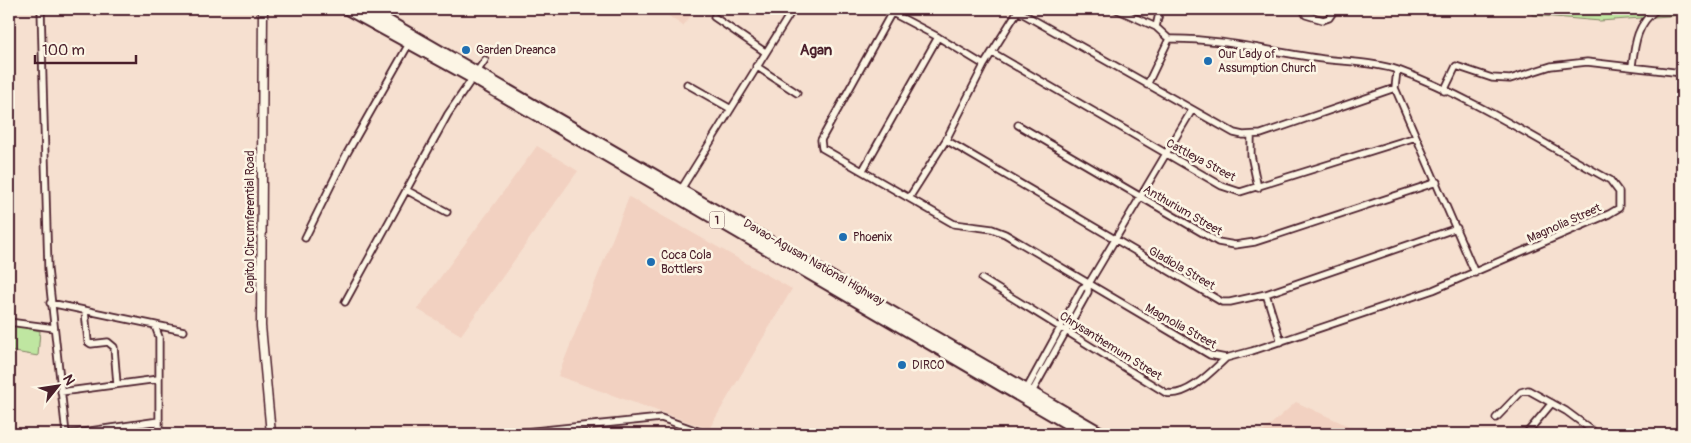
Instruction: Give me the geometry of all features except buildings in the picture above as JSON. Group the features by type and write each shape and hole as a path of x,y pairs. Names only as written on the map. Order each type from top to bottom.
{"highway":[{"name":"Davao-Agusan National Highway","path":"347,9 474,74"},
{"name":"Davao-Agusan National Highway","path":"367,9 474,74 1027,395 1103,434"},
{"name":"Davao-Agusan National Highway","path":"1027,395 1086,434"}],"main road":[{"name":"Capitol Circumferential Road","path":"263,9 261,340 271,434"}],"street":[{"path":"41,9 50,303 68,434 99,433 159,422"},
{"path":"679,193 793,9"},
{"path":"885,9 938,37 984,65"},
{"path":"1116,9 1156,28 1169,40 1200,38 1323,59 1369,64 1398,70 1444,91 1456,66 1492,78 1510,78 1565,63 1587,62 1682,73"},
{"path":"1156,28 1160,9"},
{"path":"1303,9 1306,15 1323,20 1329,18 1335,9"},
{"path":"1632,66 1634,42 1640,26 1645,18 1657,9"},
{"path":"909,198 946,140 984,65 1019,10 1147,85 1234,133 1251,135 1395,88"},
{"name":"Magnolia Street","path":"892,12 821,140 822,148 954,224 984,227 1005,234 1088,285 1201,350 1226,358 1281,342 1475,274 1619,208 1619,192 1610,180 1444,91"},
{"path":"714,17 765,52"},
{"path":"863,170 938,37"},
{"path":"1147,85 1169,40"},
{"path":"305,238 346,155 410,42"},
{"name":"Cattleya Street","path":"993,53 1165,153 1240,192 1258,188 1416,137"},
{"path":"345,302 448,114 485,60"},
{"path":"756,66 798,92"},
{"path":"1398,70 1395,88 1458,228 1475,274"},
{"path":"687,84 730,109"},
{"path":"1027,395 1067,331 1088,292 1088,285 1192,110"},
{"name":"Anthurium Street","path":"1018,125 1218,242 1235,245 1255,242 1437,182"},
{"path":"1251,135 1251,155 1258,188"},
{"name":"Gladiola Street","path":"946,140 1213,298 1230,302 1266,294 1458,228"},
{"path":"408,190 447,212"},
{"name":"Chrysanthemum Street","path":"982,280 1166,393 1172,394 1187,389 1226,358"},
{"path":"1027,395 1082,288 1088,285"},
{"path":"1266,294 1281,342"},
{"path":"50,303 184,331"},
{"path":"85,311 88,342 91,344 108,342 114,347 117,384"},
{"path":"9,322 54,328"},
{"path":"155,326 159,337 159,434"},
{"path":"61,392 158,379"},
{"path":"1496,418 1525,390 1533,391 1574,416 1597,434"},
{"path":"1526,434 1552,403"},
{"path":"505,434 661,418 706,434"}],"shaded area":[{"path":"659,9 696,9 683,26"},
{"path":"537,146 578,171 461,335 417,309"},
{"path":"629,197 792,289 709,429 558,376"},
{"path":"1296,402 1366,434 1260,434"}],"green space":[{"path":"1532,9 1682,9 1682,15 1600,21 1532,15"},
{"path":"9,324 40,331 38,356 9,351"}],"place":[{"name":"Garden Dreanca","path":"466,50"},
{"name":"Our Lady of Assumption Church","path":"1208,61"},
{"name":"Phoenix","path":"843,237"},
{"name":"Coca Cola Bottlers","path":"651,262"},
{"name":"DIRCO","path":"902,365"}],"district":[{"name":"Agan","path":"816,50"}]}
